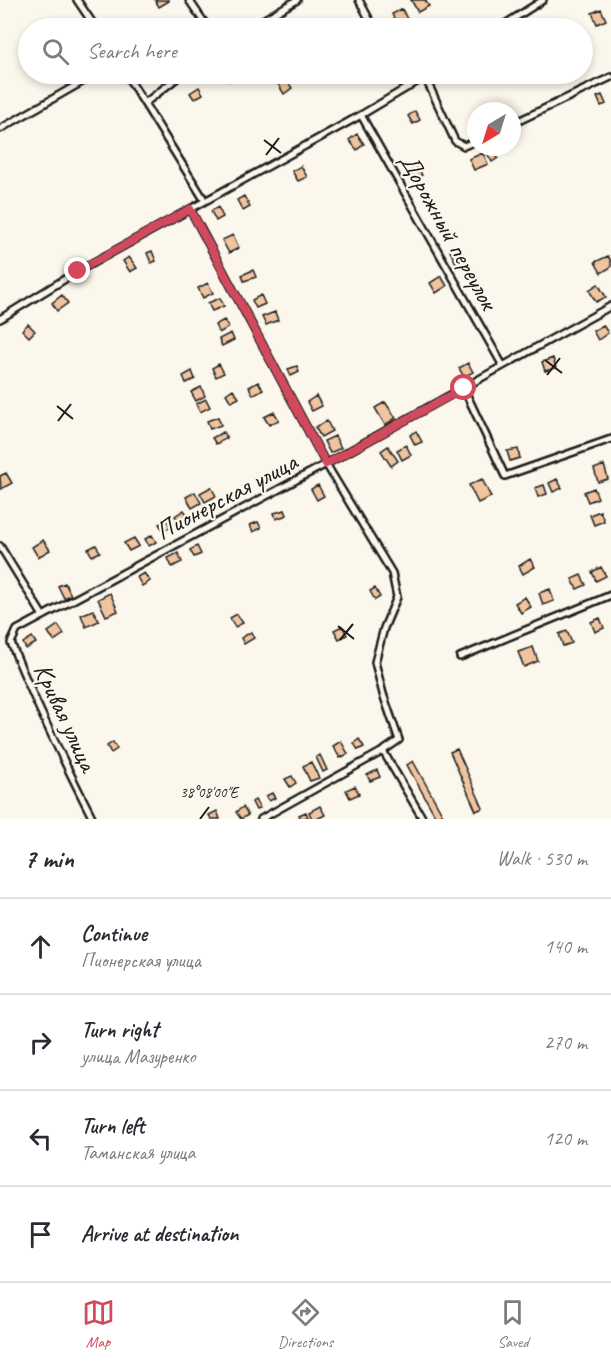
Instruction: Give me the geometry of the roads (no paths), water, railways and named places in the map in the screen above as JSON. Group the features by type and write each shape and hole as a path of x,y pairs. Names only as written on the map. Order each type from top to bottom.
{"street":[{"path":"77,0 89,18"},
{"path":"189,0 201,18"},
{"path":"266,18 297,0"},
{"path":"359,0 369,18"},
{"path":"515,18 543,0"},
{"path":"521,120 611,77"},
{"path":"0,129 79,84"},
{"path":"132,84 205,201"},
{"path":"144,103 169,84"},
{"path":"0,319 78,271 414,84"},
{"path":"432,84 455,141 464,146 467,145"},
{"name":"Дорожный переулок","path":"361,115 503,366"},
{"path":"190,209 326,464 392,573 397,597 384,628 375,662 399,740 261,819"},
{"name":"Пионерская улица","path":"17,630 326,464 611,306"},
{"path":"464,388 505,476 611,439"},
{"path":"0,546 43,616"},
{"path":"460,657 611,595"},
{"name":"Кривая улица","path":"17,630 11,643 67,768 93,819"},
{"path":"383,751 423,819"}]}
